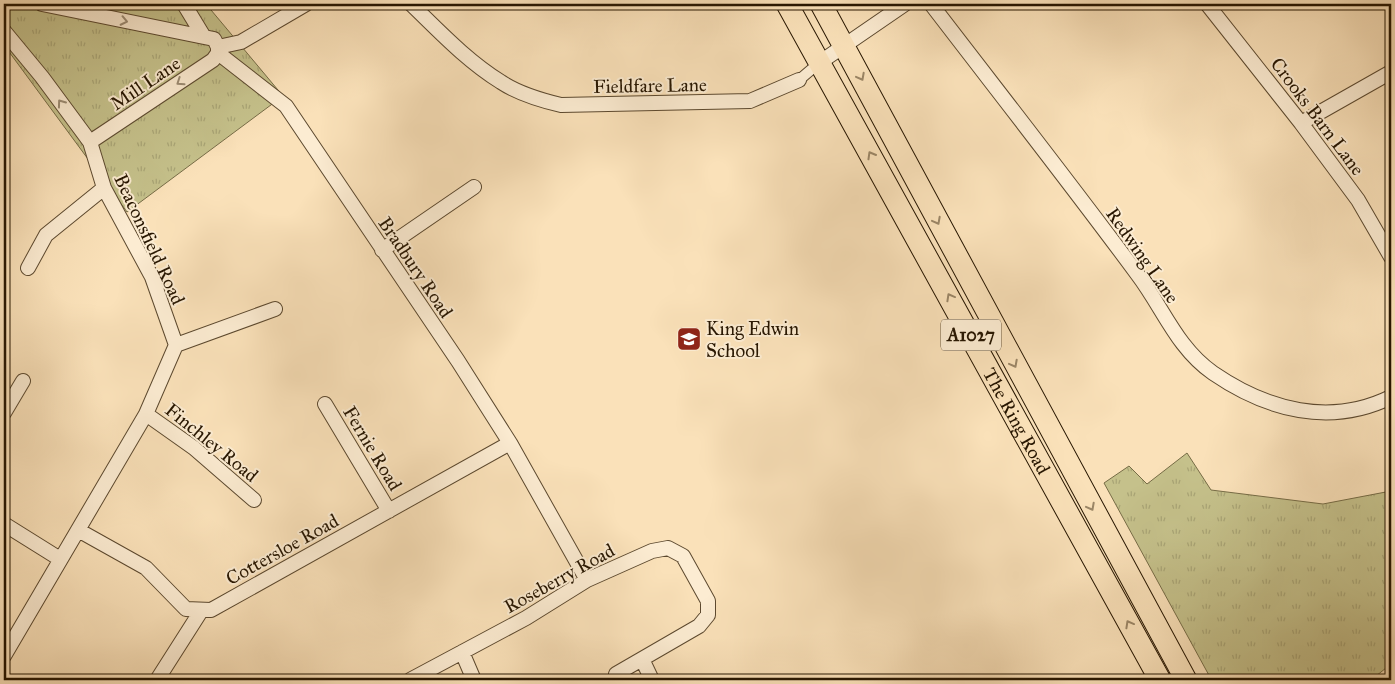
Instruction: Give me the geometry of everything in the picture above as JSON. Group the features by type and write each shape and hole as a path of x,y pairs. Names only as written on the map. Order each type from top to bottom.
{"main road":[{"name":"The Ring Road","path":"787,4 1160,680"},
{"name":"The Ring Road","path":"821,4 1186,680"}],"street":[{"path":"42,4 204,37"},
{"name":"Bradbury Road","path":"184,4 204,37 214,39 218,50 286,106 458,361 510,443 587,580"},
{"name":"Mill Lane","path":"90,142 213,60 218,50 241,42 306,4"},
{"name":"Fieldfare Lane","path":"411,4 440,32 501,82 532,98 562,105 750,102 799,80"},
{"path":"799,80 819,63 905,4"},
{"name":"Redwing Lane","path":"931,4 1139,277 1181,344 1212,372 1254,397 1288,409 1328,412 1374,405 1391,397"},
{"name":"Crooks Barn Lane","path":"1207,4 1301,123 1358,200 1391,257"},
{"name":"Beaconsfield Road","path":"4,31 42,77 90,142 104,188 152,277 176,345"},
{"path":"1301,123 1391,72"},
{"path":"382,250 474,187"},
{"path":"28,268 46,235 104,188"},
{"path":"4,656 146,414 176,345 275,310"},
{"path":"4,413 23,381"},
{"name":"Fernie Road","path":"325,404 389,511"},
{"name":"Finchley Road","path":"146,414 194,448 254,500"},
{"name":"Cottersloe Road","path":"201,611 210,610 510,443"},
{"path":"4,524 60,559"},
{"path":"78,530 146,568 186,609 201,611 157,680"},
{"name":"Roseberry Road","path":"410,680 526,618 587,580 652,551 668,548 683,556 708,601 708,615 699,626 642,658"},
{"path":"462,652 474,680"},
{"path":"616,674 642,658 652,680"}],"green space":[{"path":"4,4 206,4 283,96 127,212 4,45"},
{"path":"1187,453 1211,490 1323,504 1391,491 1391,664 1371,680 1211,679 1104,483 1129,466 1147,484"}],"place":[{"name":"King Edwin School","path":"689,339"}]}
